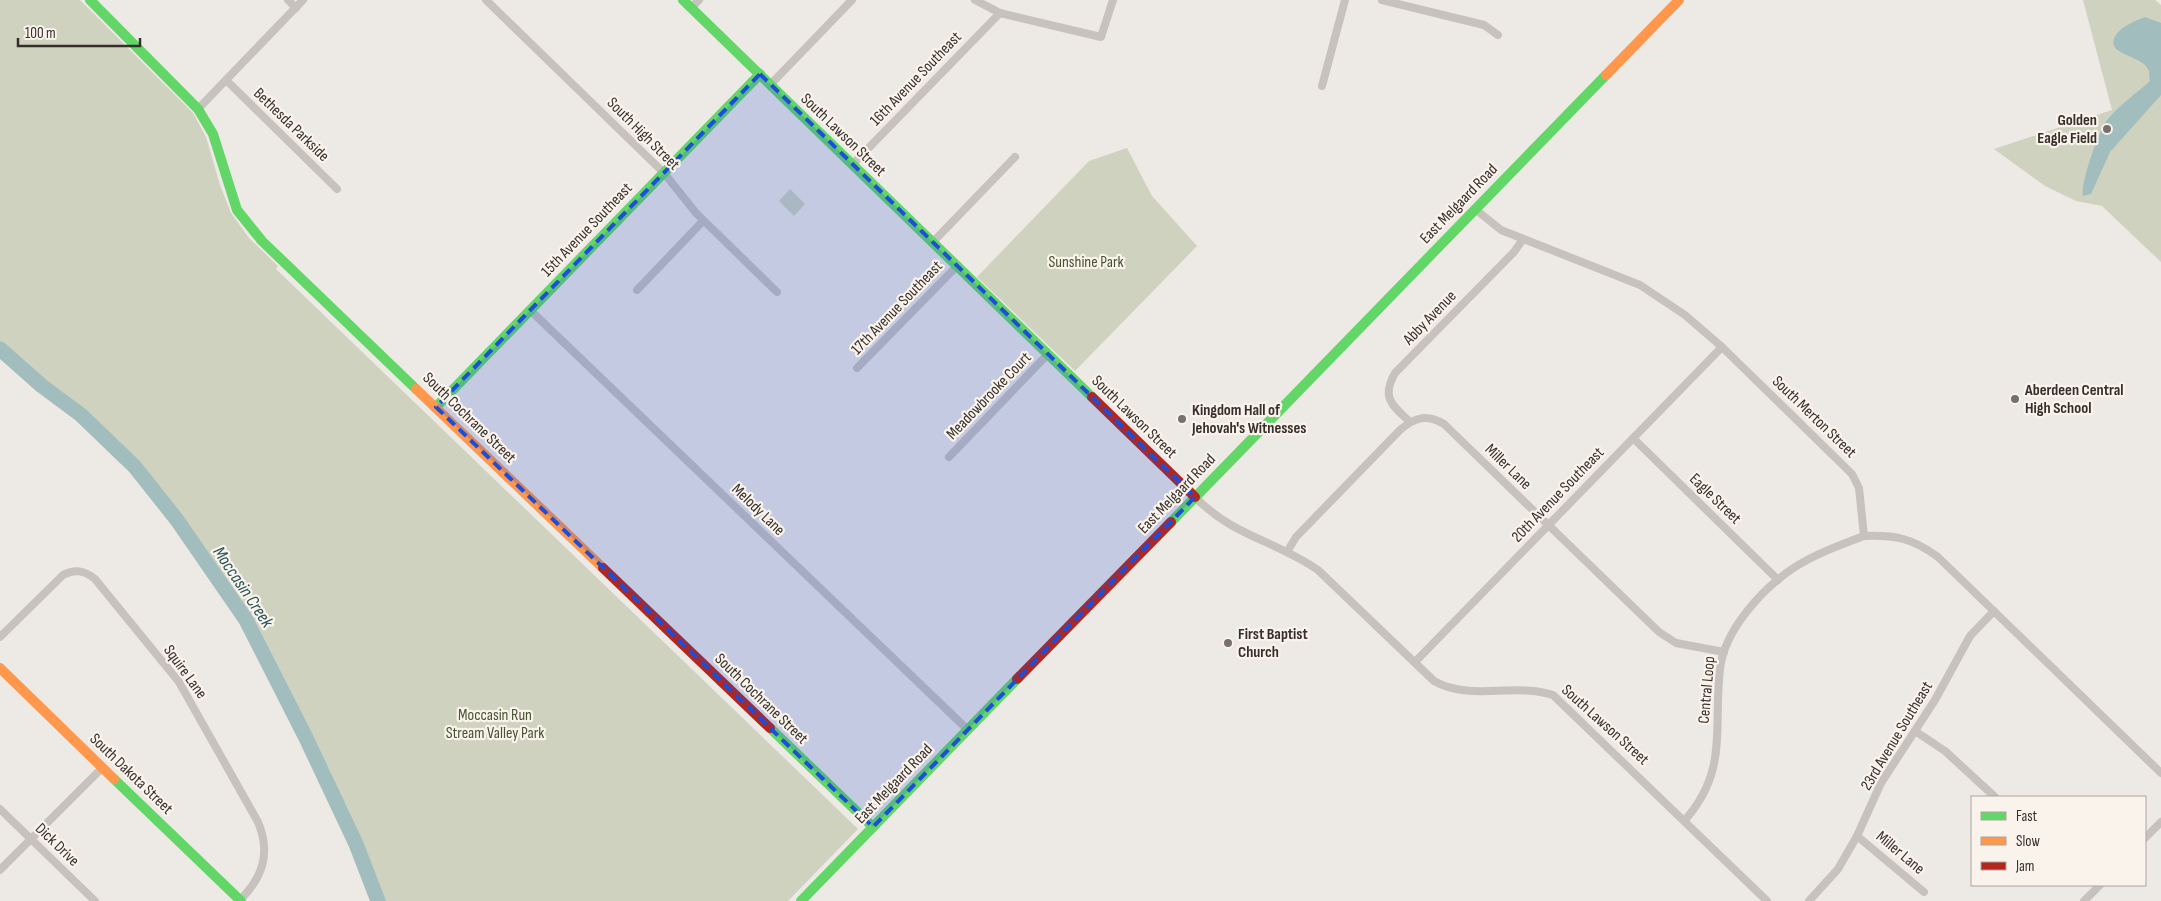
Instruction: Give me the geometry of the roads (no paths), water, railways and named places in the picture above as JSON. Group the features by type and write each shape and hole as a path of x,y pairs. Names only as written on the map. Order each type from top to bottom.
{"street":[{"name":"South Cochrane Street","path":"90,0 198,109 213,134 237,210 247,225 873,828"},
{"path":"288,0 296,8"},
{"path":"198,109 303,0"},
{"name":"South High Street","path":"486,0 664,173 703,221 777,292"},
{"name":"South Lawson Street","path":"683,0 932,243 1223,522 1303,560 1338,587 1434,681 1453,690 1471,692 1533,690 1553,695 1768,901"},
{"path":"691,8 699,0"},
{"path":"770,85 852,0"},
{"path":"975,0 1000,13 1101,37 1113,0"},
{"path":"1322,86 1345,0"},
{"path":"1382,0 1484,25 1498,35"},
{"name":"East Melgaard Road","path":"801,901 1675,1"},
{"name":"16th Avenue Southeast","path":"852,165 1000,13"},
{"name":"15th Avenue Southeast","path":"436,407 760,74"},
{"name":"Bethesda Parkside","path":"226,80 337,189"},
{"name":"17th Avenue Southeast","path":"932,243 1015,156"},
{"name":"South Merton Street","path":"1475,209 1502,230 1640,285 1685,315 1722,347 1852,474 1859,488 1864,536"},
{"path":"636,290 703,221"},
{"name":"Abby Avenue","path":"1410,422 1390,401 1388,395 1390,382 1395,373 1514,252 1523,239"},
{"name":"17th Avenue Southeast","path":"857,368 957,266"},
{"name":"Melody Lane","path":"530,310 968,730"},
{"name":"20th Avenue Southeast","path":"1415,662 1722,347"},
{"name":"Meadowbrooke Court","path":"949,457 1048,354"},
{"name":"Miller Lane","path":"1410,422 1418,418 1431,418 1444,424 1668,639 1676,643 1724,652"},
{"path":"1287,552 1296,537 1410,422"},
{"name":"Eagle Street","path":"1633,438 1778,580"},
{"path":"1864,536 1898,536 1923,546 1938,557 2161,773"},
{"name":"Central Loop","path":"1685,820 1705,794 1716,760 1719,682 1724,652 1732,631 1778,580 1792,569 1864,536"},
{"name":"Squire Lane","path":"0,637 63,576 70,572 84,571 95,579 179,682 258,822 264,843 264,863 256,883 241,900"},
{"name":"23rd Avenue Southeast","path":"1809,901 1838,869 1857,836 1881,783 1935,700 1970,636 1994,611"},
{"name":"South Dakota Street","path":"0,668 241,900"},
{"path":"1915,731 1945,751 1994,796"},
{"path":"0,870 103,767"},
{"name":"Dick Drive","path":"0,809 96,901"},
{"path":"2146,837 2161,822"},
{"name":"Miller Lane","path":"1857,836 1924,892"},
{"path":"2084,901 2099,886"}],"water":[{"path":"2145,17 2161,23 2161,95 2110,152 2091,194 2083,196 2087,169 2095,145 2107,120 2150,81 2149,70 2144,64 2119,51 2113,42 2116,35 2122,29"}],"waterway":[{"name":"Moccasin Creek","path":"0,349 42,386 81,415 135,467 177,520 246,620 306,738 356,844 378,901"}],"place":[{"name":"Golden Eagle Field","path":"2107,129"},
{"name":"Aberdeen Central High School","path":"2015,399"},
{"name":"Kingdom Hall of Jehovah's Witnesses","path":"1182,419"},
{"name":"First Baptist Church","path":"1228,643"}],"park label":[{"name":"Sunshine Park","path":"1086,262"},
{"name":"Moccasin Run Stream Valley Park","path":"495,724"}]}
